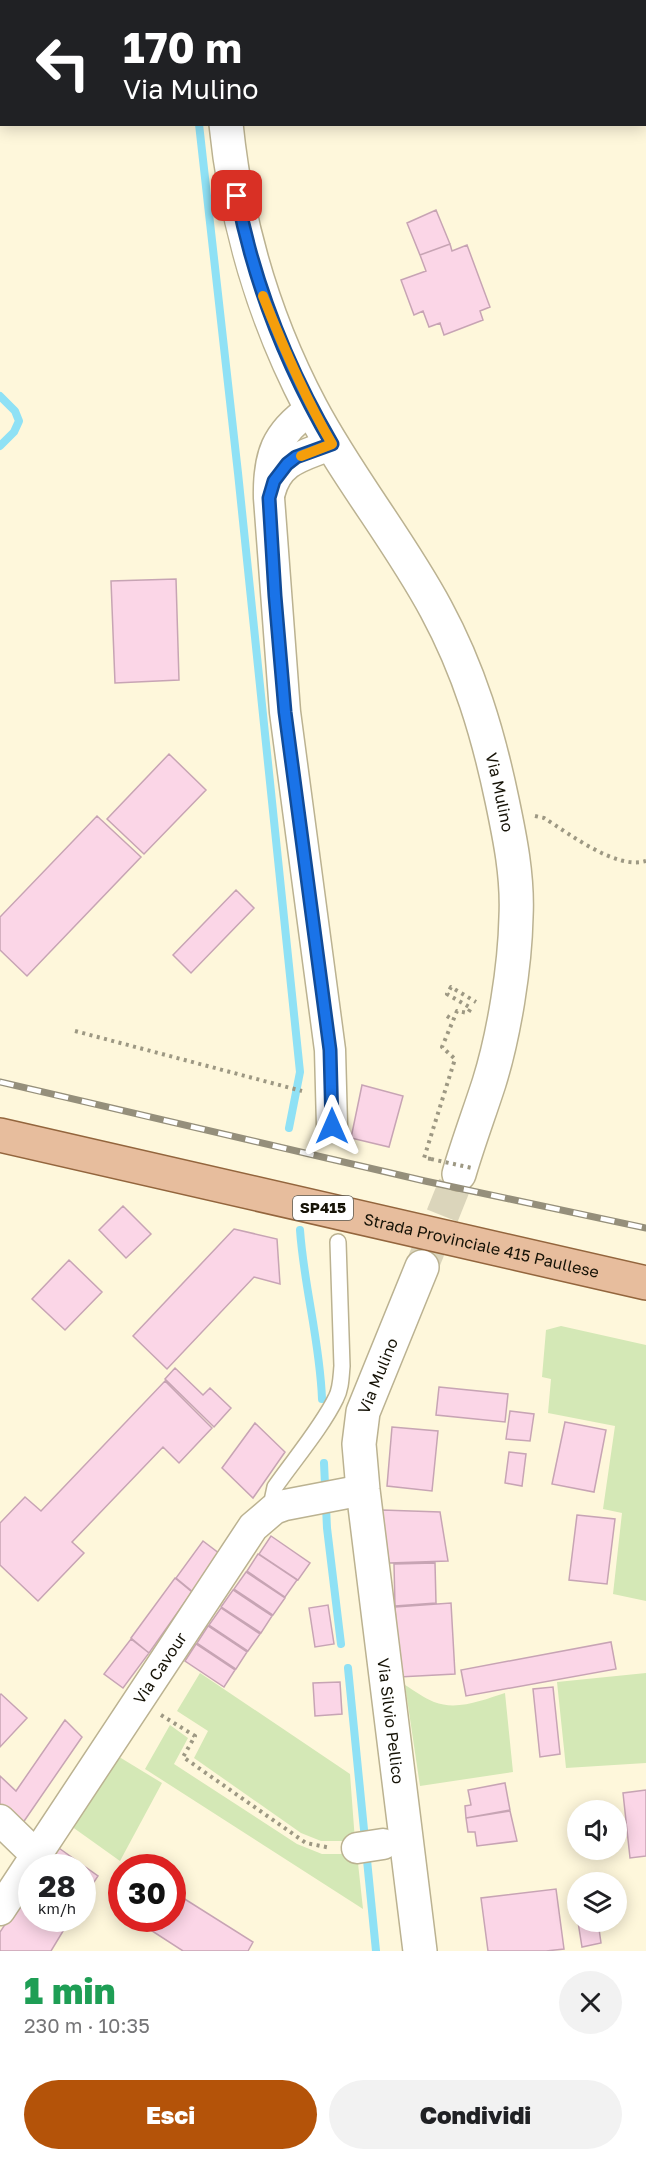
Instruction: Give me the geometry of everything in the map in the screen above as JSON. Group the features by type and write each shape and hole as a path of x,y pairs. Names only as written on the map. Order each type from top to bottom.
{"main road":[{"name":"Strada Provinciale 415 Paullese","path":"0,1135 646,1282"}],"street":[{"name":"Via Mulino","path":"225,126 250,255 275,325 311,409 435,608 452,641 481,712 505,811 515,874 516,917 507,1001 489,1082 473,1125 466,1171"},
{"path":"311,409 289,426 277,443 270,465 269,498 285,712 330,1050 332,1126"},
{"path":"269,498 274,481 287,464 296,457 332,444"},
{"name":"Via Mulino","path":"353,1492 363,1412 422,1267"},
{"name":"Via Cavour","path":"37,1854 253,1527 274,1509 353,1492"},
{"name":"Via Silvio Pellico","path":"353,1492 420,1951"},
{"path":"0,1820 35,1854"},
{"name":"Via Cavour","path":"0,1910 18,1882"}],"lane":[{"path":"274,1509 272,1501 275,1488 337,1397 342,1366 338,1242"}],"path":[{"path":"505,811 544,818 600,851 622,861 637,863 646,861"},
{"path":"466,1171 424,1158 455,1059 442,1047 457,1011 468,1013 471,1008 447,994 451,987 478,1003"},
{"path":"447,1016 453,1020"},
{"path":"75,1031 312,1093"},
{"path":"138,1701 195,1736 183,1757 306,1843 323,1848 370,1846"}],"green space":[{"path":"561,1326 646,1345 646,1601 613,1594 622,1513 603,1509 615,1426 548,1413 551,1379 542,1377 546,1330"},
{"path":"200,1673 350,1774 355,1841 321,1841 301,1833 194,1758 208,1731 177,1711"},
{"path":"646,1673 646,1763 566,1768 557,1682"},
{"path":"405,1685 434,1702 452,1705 470,1704 505,1693 513,1772 420,1786"},
{"path":"170,1725 188,1738 174,1764 297,1844 322,1854 357,1854 363,1909 145,1769"},
{"path":"116,1755 162,1783 124,1854 110,1854 71,1826"}],"building":[{"path":"436,210 450,244 420,255 407,223"},
{"path":"450,244 452,251 467,245 490,307 480,311 483,320 444,335 440,323 429,327 423,311 414,315 401,280 426,271 420,255"},
{"path":"176,579 179,680 115,683 111,581"},
{"path":"169,754 206,790 144,854 107,819"},
{"path":"97,816 141,857 27,976 0,950 0,917"},
{"path":"236,890 254,908 191,973 173,955"},
{"path":"362,1085 403,1096 389,1147 351,1138"},
{"path":"123,1206 151,1234 126,1258 99,1230"},
{"path":"234,1229 277,1239 280,1284 254,1277 167,1369 133,1336"},
{"path":"69,1260 102,1292 65,1330 32,1299"},
{"path":"175,1368 203,1395 210,1388 231,1408 214,1427 165,1379"},
{"path":"165,1381 212,1428 179,1463 163,1447 72,1542 84,1553 38,1601 0,1565 0,1523 25,1497 41,1511"},
{"path":"439,1387 508,1394 505,1422 436,1415"},
{"path":"510,1411 534,1414 530,1441 506,1439"},
{"path":"565,1422 606,1430 594,1492 552,1484"},
{"path":"255,1423 285,1452 253,1498 222,1468"},
{"path":"392,1427 438,1431 432,1491 387,1486"},
{"path":"509,1452 526,1454 522,1486 505,1483"},
{"path":"382,1510 440,1512 448,1561 389,1563"},
{"path":"577,1515 615,1519 607,1584 569,1580"},
{"path":"271,1536 310,1563 298,1580 259,1554"},
{"path":"203,1541 220,1554 193,1592 176,1578"},
{"path":"258,1554 297,1580 285,1597 247,1571"},
{"path":"435,1563 436,1603 395,1606 394,1564"},
{"path":"246,1572 285,1598 273,1615 234,1589"},
{"path":"175,1578 192,1592 149,1653 131,1638"},
{"path":"233,1590 272,1616 261,1633 221,1607"},
{"path":"451,1603 455,1674 399,1677 395,1607"},
{"path":"328,1605 334,1644 315,1647 309,1608"},
{"path":"221,1608 260,1634 248,1651 209,1625"},
{"path":"208,1626 247,1652 236,1669 197,1643"},
{"path":"131,1639 149,1653 123,1688 104,1674"},
{"path":"611,1642 616,1669 466,1696 461,1670"},
{"path":"196,1644 235,1670 224,1687 185,1661"},
{"path":"340,1682 342,1714 315,1716 313,1683"},
{"path":"553,1687 560,1754 540,1757 533,1689"},
{"path":"0,1695 27,1718 0,1747"},
{"path":"65,1720 82,1737 20,1827 0,1808 0,1776 16,1791"},
{"path":"505,1783 510,1810 466,1818 465,1806 471,1805 468,1790"},
{"path":"646,1790 646,1856 630,1858 627,1800 624,1800 623,1793"},
{"path":"510,1811 517,1841 477,1846 475,1832 468,1832 466,1818"},
{"path":"56,1846 67,1854 51,1854"},
{"path":"556,1889 564,1949 488,1951 481,1898"},
{"path":"186,1900 253,1942 248,1951 183,1951 154,1932 186,1932"},
{"path":"18,1905 18,1932 63,1932 51,1951 0,1951 0,1932"},
{"path":"580,1932 599,1932 601,1943 582,1947"}],"waterway":[{"path":"199,126 238,473 300,1072 289,1128"},
{"path":"0,396 15,411 19,421 14,432 0,446"},
{"path":"300,1230 322,1399"},
{"path":"324,1463 327,1528 341,1644"},
{"path":"348,1668 376,1951"}],"tunnel":[{"path":"424,1261 459,1174"}],"railway":[{"path":"0,1082 425,1181 646,1228"}],"slow traffic":[{"path":"263,296 311,409 332,444 301,456"}],"route":[{"path":"237,196 250,255 261,290 311,409 332,444 296,457 287,464 274,481 269,498 285,712 330,1050 332,1126"}]}
